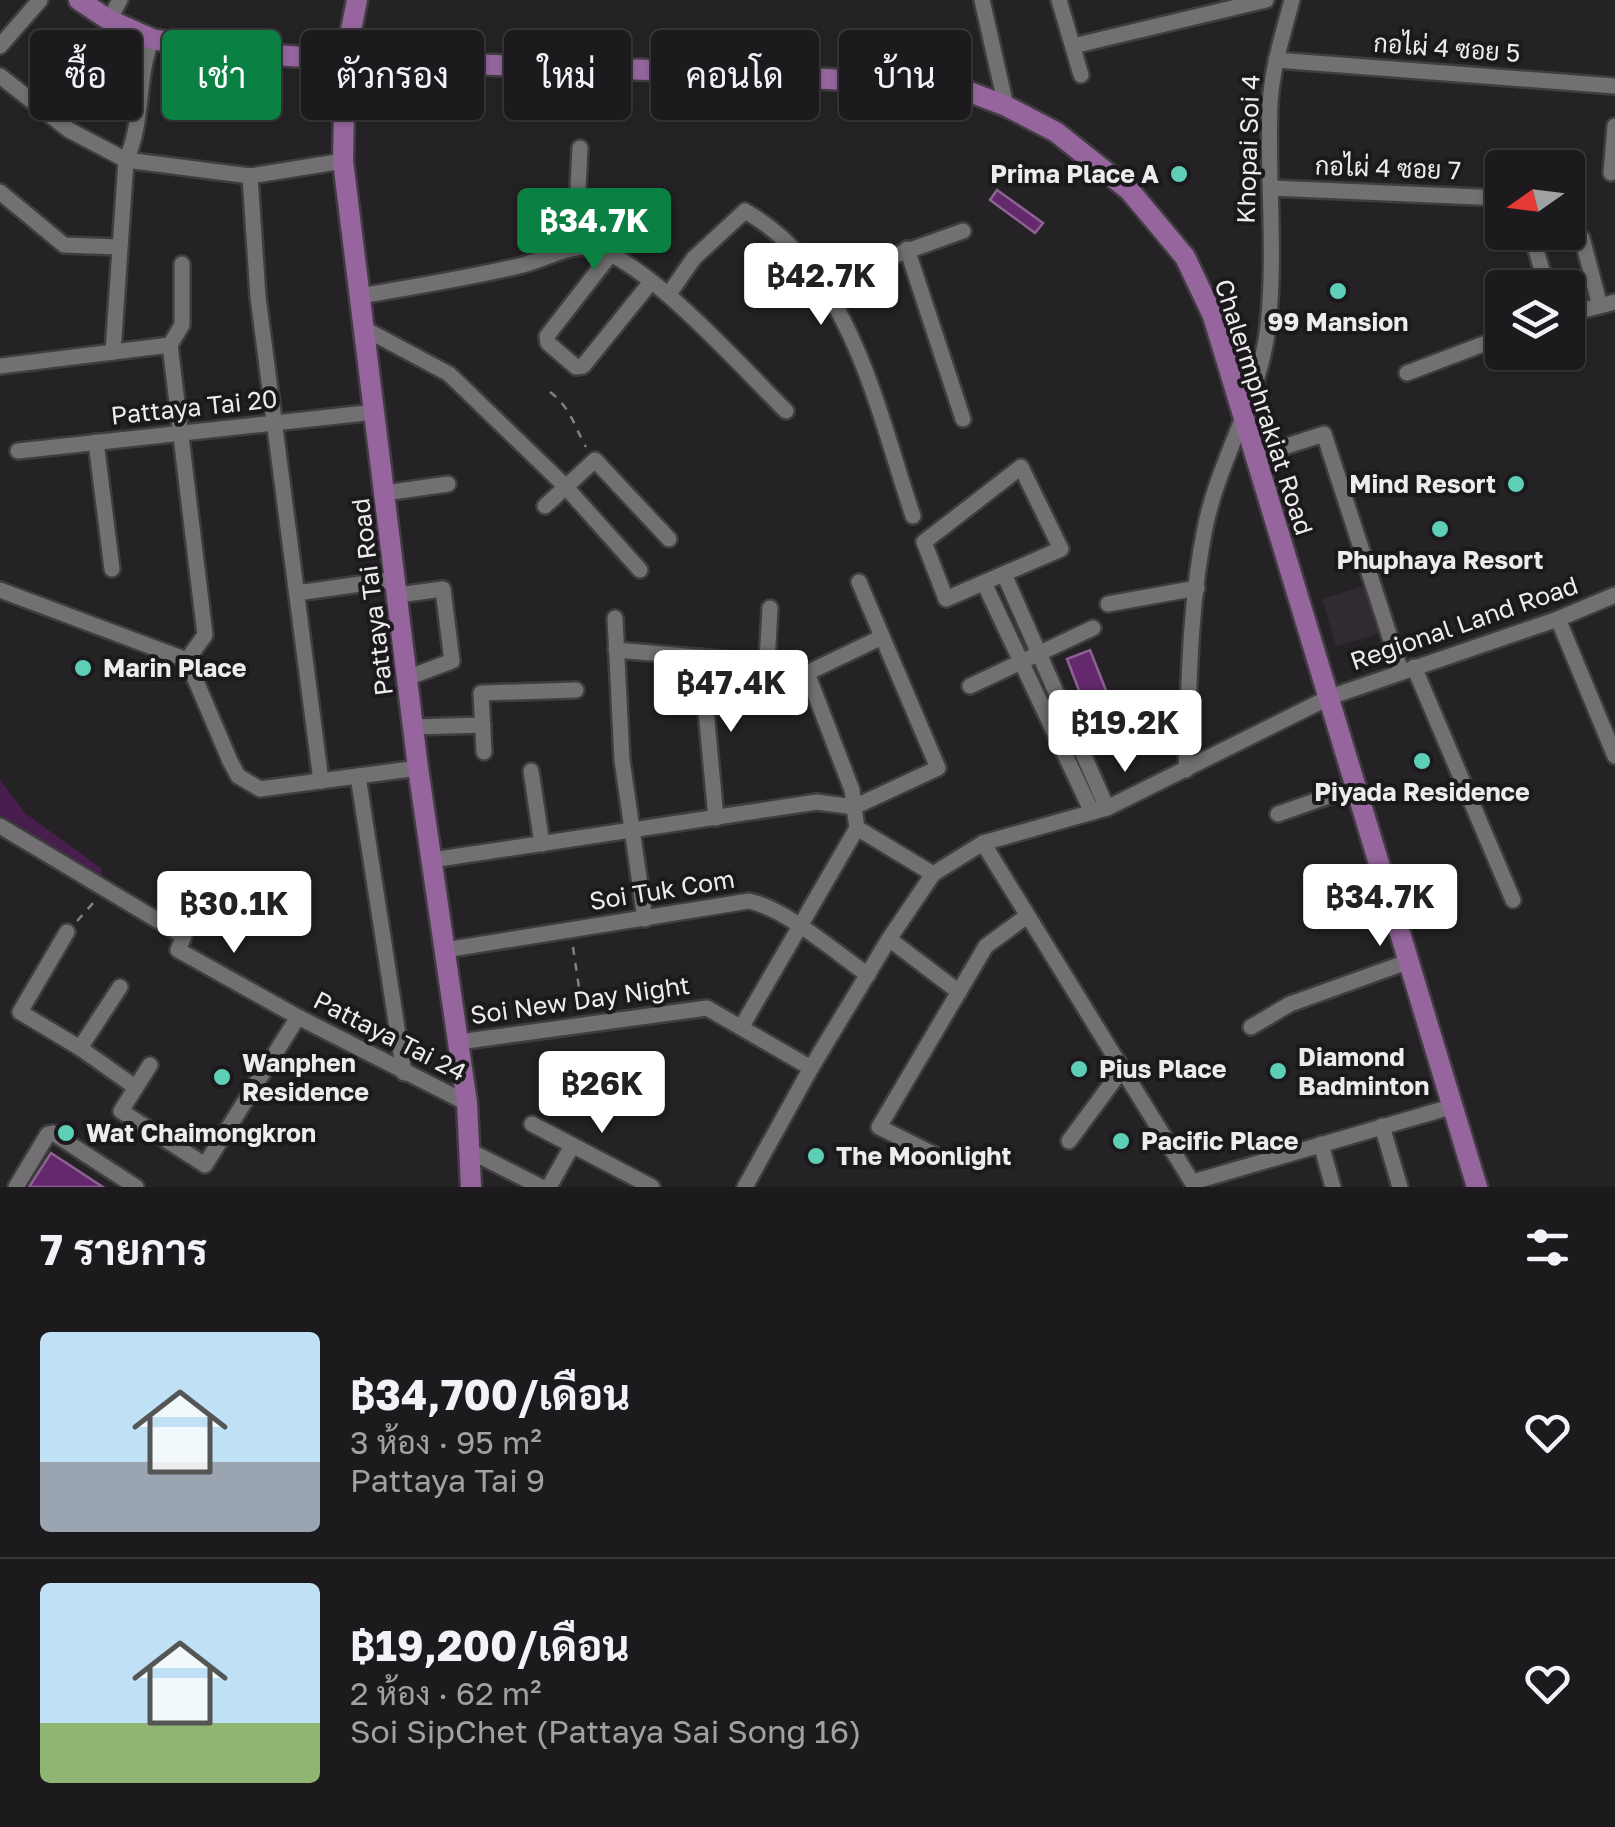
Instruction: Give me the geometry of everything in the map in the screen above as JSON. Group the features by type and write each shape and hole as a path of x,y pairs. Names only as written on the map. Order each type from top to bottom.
{"main road":[{"name":"Chalermphrakiat Road","path":"78,0 152,40 219,51 301,57"},
{"name":"Pattaya Tai Road","path":"351,30 357,0"},
{"name":"Chalermphrakiat Road","path":"484,65 954,86 1006,106 1056,132 1130,191 1167,232 1185,257 1213,316 1478,1187"},
{"name":"Pattaya Tai Road","path":"343,120 342,162 418,768 467,1103 471,1187"}],"street":[{"path":"0,46 40,0"},
{"path":"109,20 120,0"},
{"path":"982,0 1006,106"},
{"path":"1059,0 1081,75"},
{"path":"1073,46 1266,0"},
{"name":"Khopai Soi 4","path":"1186,770 1206,527 1223,467 1245,417 1268,326 1270,103 1276,60 1292,0"},
{"path":"113,352 126,160 134,142 142,64 152,40"},
{"name":"กอไผ่ 4 ซอย 5","path":"1276,60 1615,86"},
{"path":"0,76 69,130 126,160 250,176 342,162"},
{"path":"1611,174 1615,126"},
{"path":"575,248 580,148"},
{"path":"250,176 258,297 273,425 321,781"},
{"name":"กอไผ่ 4 ซอย 7","path":"1271,188 1485,197"},
{"path":"0,192 64,245 119,247"},
{"path":"669,294 694,258 745,211 767,224 820,282 837,307 867,380 913,516"},
{"path":"820,282 962,231"},
{"path":"1585,246 1608,304"},
{"path":"360,296 471,277 590,247 647,287 669,294 786,411"},
{"path":"907,249 962,419"},
{"path":"608,258 547,336 548,343 576,367 583,366 647,287"},
{"path":"182,264 182,325 170,345 205,635 186,660"},
{"path":"365,329 450,374 564,485 640,570"},
{"path":"1407,373 1485,343"},
{"path":"0,366 170,345"},
{"name":"Pattaya Tai 20","path":"18,451 375,412"},
{"path":"1256,456 1324,434 1407,669 1514,900"},
{"path":"96,442 112,569"},
{"path":"545,506 595,460 668,539"},
{"path":"1021,468 1061,549 984,583 946,600 924,542 1021,468"},
{"path":"385,494 448,484"},
{"path":"1004,574 1099,810"},
{"path":"432,860 817,802 854,808 938,768 859,582"},
{"path":"984,583 1099,810"},
{"path":"298,594 397,587 442,589 452,661 408,678"},
{"path":"1108,604 1198,588"},
{"path":"0,590 186,660 238,776 260,788 418,768"},
{"name":"Regional Land Road","path":"933,874 983,844 1099,810 1330,696 1558,619 1615,594"},
{"path":"767,663 770,608"},
{"path":"615,618 622,760 646,918"},
{"path":"1558,619 1615,756"},
{"path":"970,686 1093,628"},
{"path":"616,650 767,663 807,673 882,637"},
{"path":"701,657 716,818"},
{"path":"742,1026 857,828 852,790 815,714 807,673"},
{"path":"484,752 481,693 576,690"},
{"path":"1597,713 1615,705"},
{"path":"413,728 482,725"},
{"path":"531,771 542,844"},
{"path":"358,776 404,1073"},
{"path":"1278,814 1358,786"},
{"name":"Pattaya Tai 24","path":"0,826 184,936 178,950 298,1017 467,1103"},
{"path":"745,1187 811,1068 933,874 857,828"},
{"path":"983,844 1194,1184 1454,1106"},
{"name":"Soi Tuk Com","path":"445,950 749,901 798,926 868,975"},
{"path":"936,1155 879,1126 993,938 1028,916"},
{"path":"66,932 20,1012 135,1086"},
{"path":"889,939 959,992"},
{"path":"1251,1027 1290,1004 1410,961"},
{"path":"80,1048 120,988"},
{"name":"Soi New Day Night","path":"458,1042 696,1007 714,1010 811,1068"},
{"path":"150,1065 121,1110 205,1165 298,1017"},
{"path":"1069,1142 1123,1068"},
{"path":"532,1124 652,1187"},
{"path":"1382,1126 1400,1187"},
{"path":"16,1187 48,1134 53,1133 136,1187"},
{"path":"1320,1144 1333,1187"},
{"path":"549,1187 572,1146"},
{"path":"472,1152 541,1187"}],"path":[{"path":"550,392 581,429 582,441 595,460"},
{"path":"66,932 106,888"},
{"path":"570,930 585,1023"}],"shaded area":[{"path":"997,190 1043,223 1035,233 990,200"},
{"path":"1370,584 1384,632 1336,646 1322,599"},
{"path":"1090,650 1109,698 1109,708 1093,714 1090,707 1086,709 1067,659"},
{"path":"0,780 25,813 102,869 101,883 0,833"},
{"path":"51,1153 103,1187 29,1187"}],"place":[{"name":"Prima Place A","path":"1179,174"},
{"name":"99 Mansion","path":"1338,291"},
{"name":"Mind Resort","path":"1516,484"},
{"name":"Phuphaya Resort","path":"1440,529"},
{"name":"Marin Place","path":"83,668"},
{"name":"Piyada Residence","path":"1422,761"},
{"name":"Pius Place","path":"1079,1069"},
{"name":"Diamond Badminton","path":"1278,1071"},
{"name":"Wanphen Residence","path":"222,1077"},
{"name":"Wat Chaimongkron","path":"66,1133"},
{"name":"Pacific Place","path":"1121,1141"},
{"name":"The Moonlight","path":"816,1156"}]}
